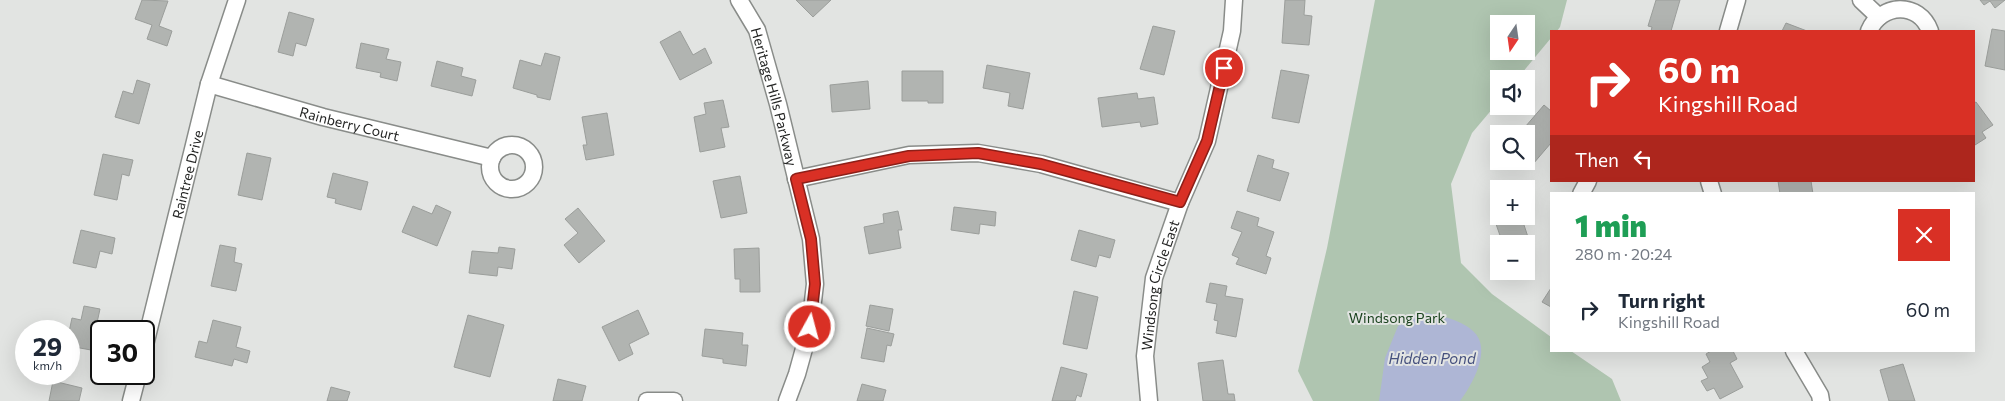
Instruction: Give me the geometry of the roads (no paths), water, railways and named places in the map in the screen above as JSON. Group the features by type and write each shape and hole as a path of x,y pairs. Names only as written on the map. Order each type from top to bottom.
{"street":[{"name":"Raintree Drive","path":"151,320 209,84 237,0"},
{"name":"Heritage Hills Parkway","path":"739,0 757,30 778,104 811,239 815,284 810,327 797,374 787,401"},
{"name":"Windsong Circle East","path":"1149,401 1145,356 1154,278 1180,202 1207,141 1232,31 1234,0"},
{"path":"1728,30 1737,0"},
{"path":"1861,0 1879,16"},
{"path":"1870,30 1879,16 1888,11 1899,9 1911,11 1921,16 1930,30"},
{"name":"Rainberry Court","path":"209,84 322,117 492,158"},
{"path":"796,179 909,156 978,153 1041,164 1180,202"},
{"path":"1795,352 1820,395 1821,401"},
{"path":"131,401 135,385"},
{"path":"647,401 674,401"}],"water":[{"name":"Hidden Pond","path":"1419,312 1455,320 1468,327 1479,339 1481,357 1475,377 1460,401 1379,401 1385,358 1398,326"}],"park label":[{"name":"Windsong Park","path":"1397,317"}]}
